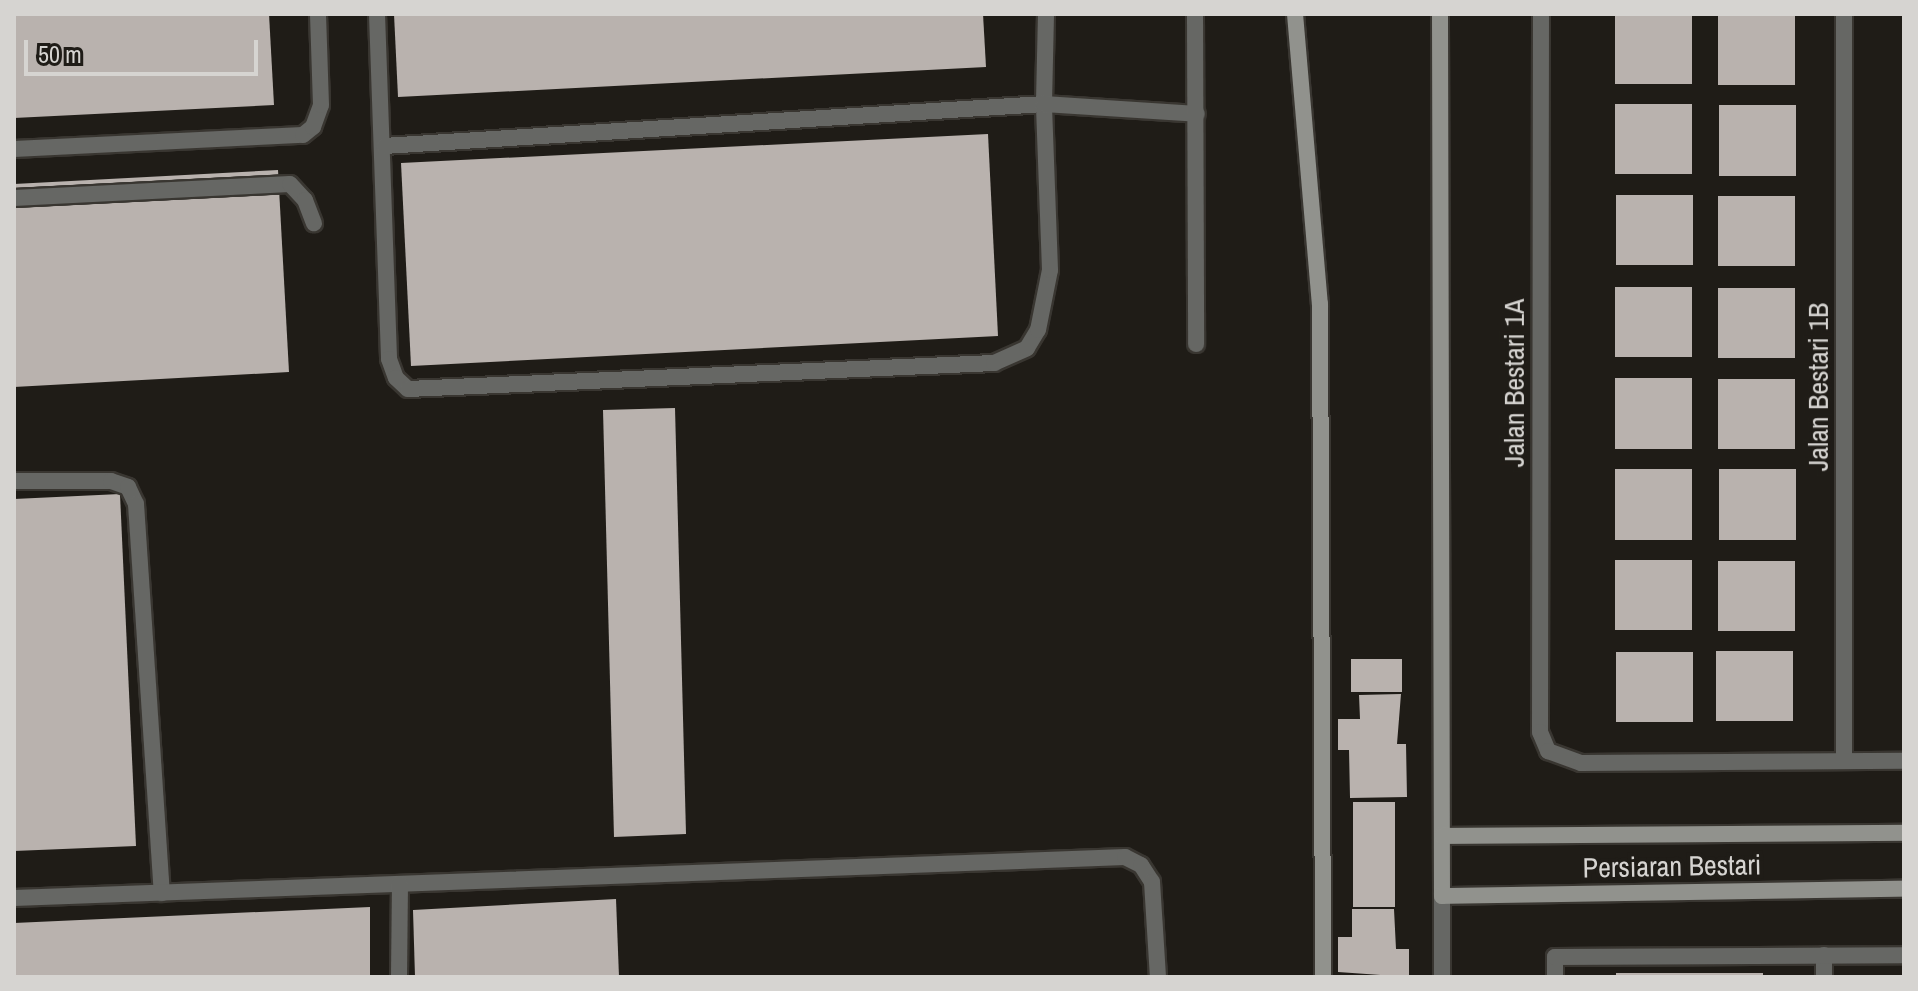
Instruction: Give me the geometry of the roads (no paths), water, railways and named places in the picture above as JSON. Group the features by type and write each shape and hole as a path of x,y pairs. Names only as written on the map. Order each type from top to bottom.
{"street":[{"path":"14,149 303,135 313,127 321,105 318,14"},
{"path":"377,14 384,146 389,359 396,378 408,389 994,363 1027,348 1043,307 1050,270 1044,104 1046,14"},
{"path":"1195,14 1196,344"},
{"path":"1295,14 1320,304 1323,977"},
{"path":"1440,14 1442,977"},
{"name":"Jalan Bestari 1A","path":"1541,14 1540,732 1548,751 1581,763 1844,761"},
{"name":"Jalan Bestari 1B","path":"1844,14 1844,761"},
{"path":"384,146 1044,104 1197,114"},
{"path":"14,198 290,184 305,200 314,223"},
{"path":"14,481 111,481 128,487 136,504 162,893"},
{"path":"1844,761 1904,761"},
{"name":"Persiaran Bestari","path":"1442,836 1904,833"},
{"path":"14,898 1125,857 1141,865 1152,882 1158,977"},
{"path":"399,977 400,884"},
{"name":"Persiaran Bestari","path":"1442,896 1904,889"},
{"path":"1824,955 1824,977"},
{"path":"1555,977 1555,957 1904,955"}]}
